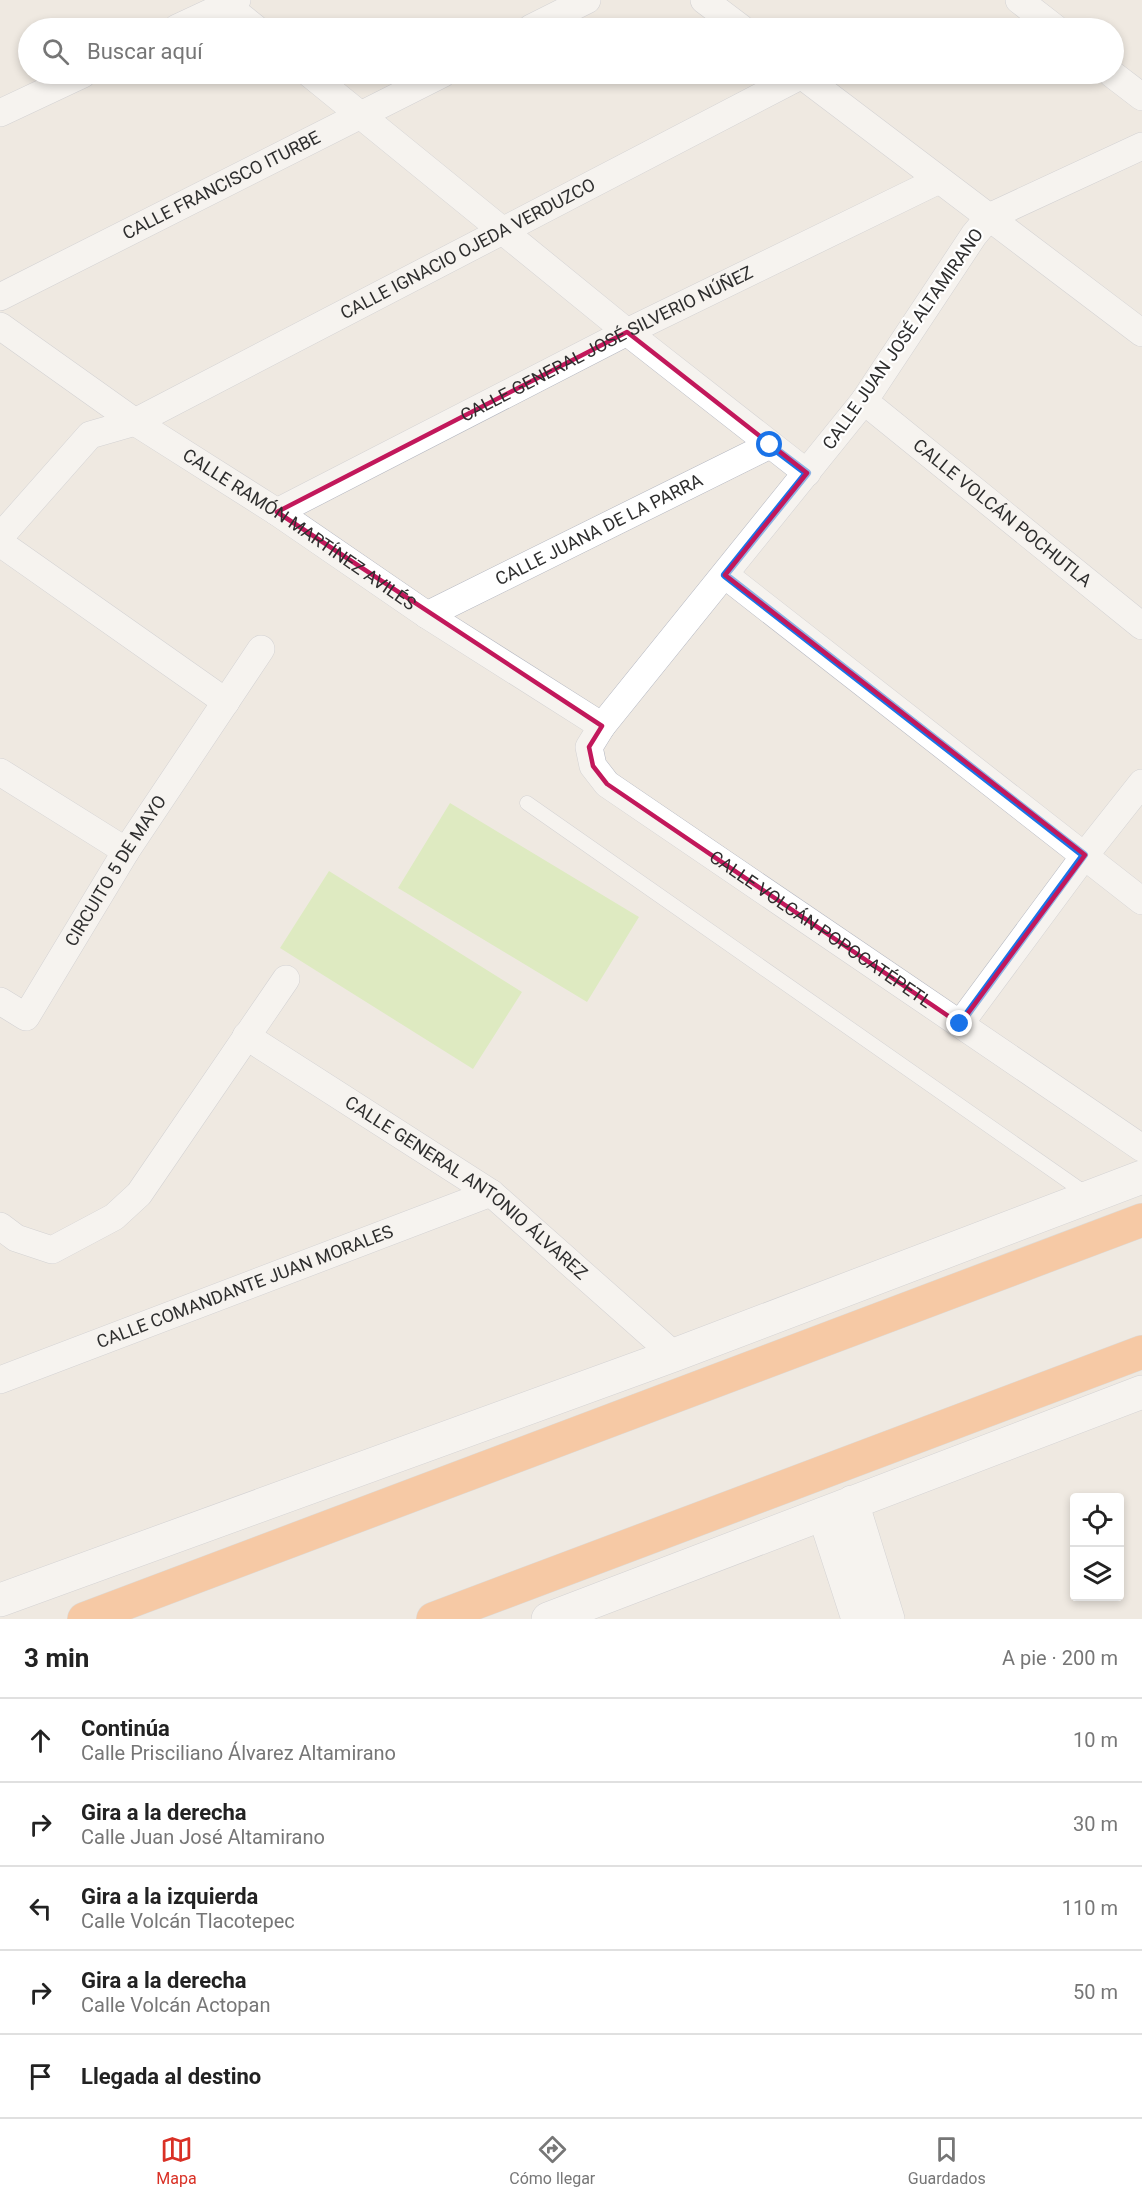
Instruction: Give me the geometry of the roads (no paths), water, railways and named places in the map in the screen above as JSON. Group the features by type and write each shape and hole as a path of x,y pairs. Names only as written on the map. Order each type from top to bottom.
{"highway":[{"path":"84,1619 1142,1220"},
{"path":"433,1619 1142,1352"}],"main road":[{"path":"0,1600 674,1355 1142,1177"},
{"path":"548,1619 586,1612 838,1508 1142,1392"},
{"path":"838,1508 858,1619"},
{"path":"838,1508 888,1619"}],"street":[{"path":"551,18 587,0"},
{"path":"704,0 728,18"},
{"path":"1019,0 1042,18"},
{"path":"197,18 228,2 245,18"},
{"path":"1124,83 1142,97"},
{"path":"0,113 62,84"},
{"path":"322,84 627,332 807,473"},
{"name":"CALLE FRANCISCO ITURBE","path":"0,297 422,84"},
{"name":"CALLE IGNACIO OJEDA VERDUZCO","path":"0,537 90,435 135,422 782,84"},
{"path":"814,84 1142,333"},
{"name":"CALLE JUAN JOSÉ ALTAMIRANO","path":"593,766 589,747 602,726 864,401 974,235 989,217 1142,146"},
{"name":"CALLE GENERAL JOSÉ SILVERIO NÚÑEZ","path":"277,512 627,332 939,180"},
{"name":"CALLE RAMÓN MARTÍNEZ AVILÉS","path":"0,326 135,422 277,512 427,615 602,726"},
{"name":"CALLE VOLCÁN POCHUTLA","path":"864,401 1142,626"},
{"name":"CALLE JUANA DE LA PARRA","path":"427,615 770,445"},
{"path":"0,543 226,702"},
{"path":"725,575 1142,901"},
{"name":"CIRCUITO 5 DE MAYO","path":"0,1001 26,1017 126,852 261,649"},
{"name":"CALLE VOLCÁN POPOCATÉPETL","path":"593,766 607,784 1142,1148"},
{"path":"0,772 126,852"},
{"path":"960,1024 1084,855 1142,783"},
{"path":"0,1226 16,1238 52,1250 114,1217 139,1194 286,979"},
{"name":"CALLE GENERAL ANTONIO ÁLVAREZ","path":"246,1036 491,1193 674,1355"},
{"name":"CALLE COMANDANTE JUAN MORALES","path":"0,1380 491,1193"}],"lane":[{"path":"527,803 1089,1197"}]}
